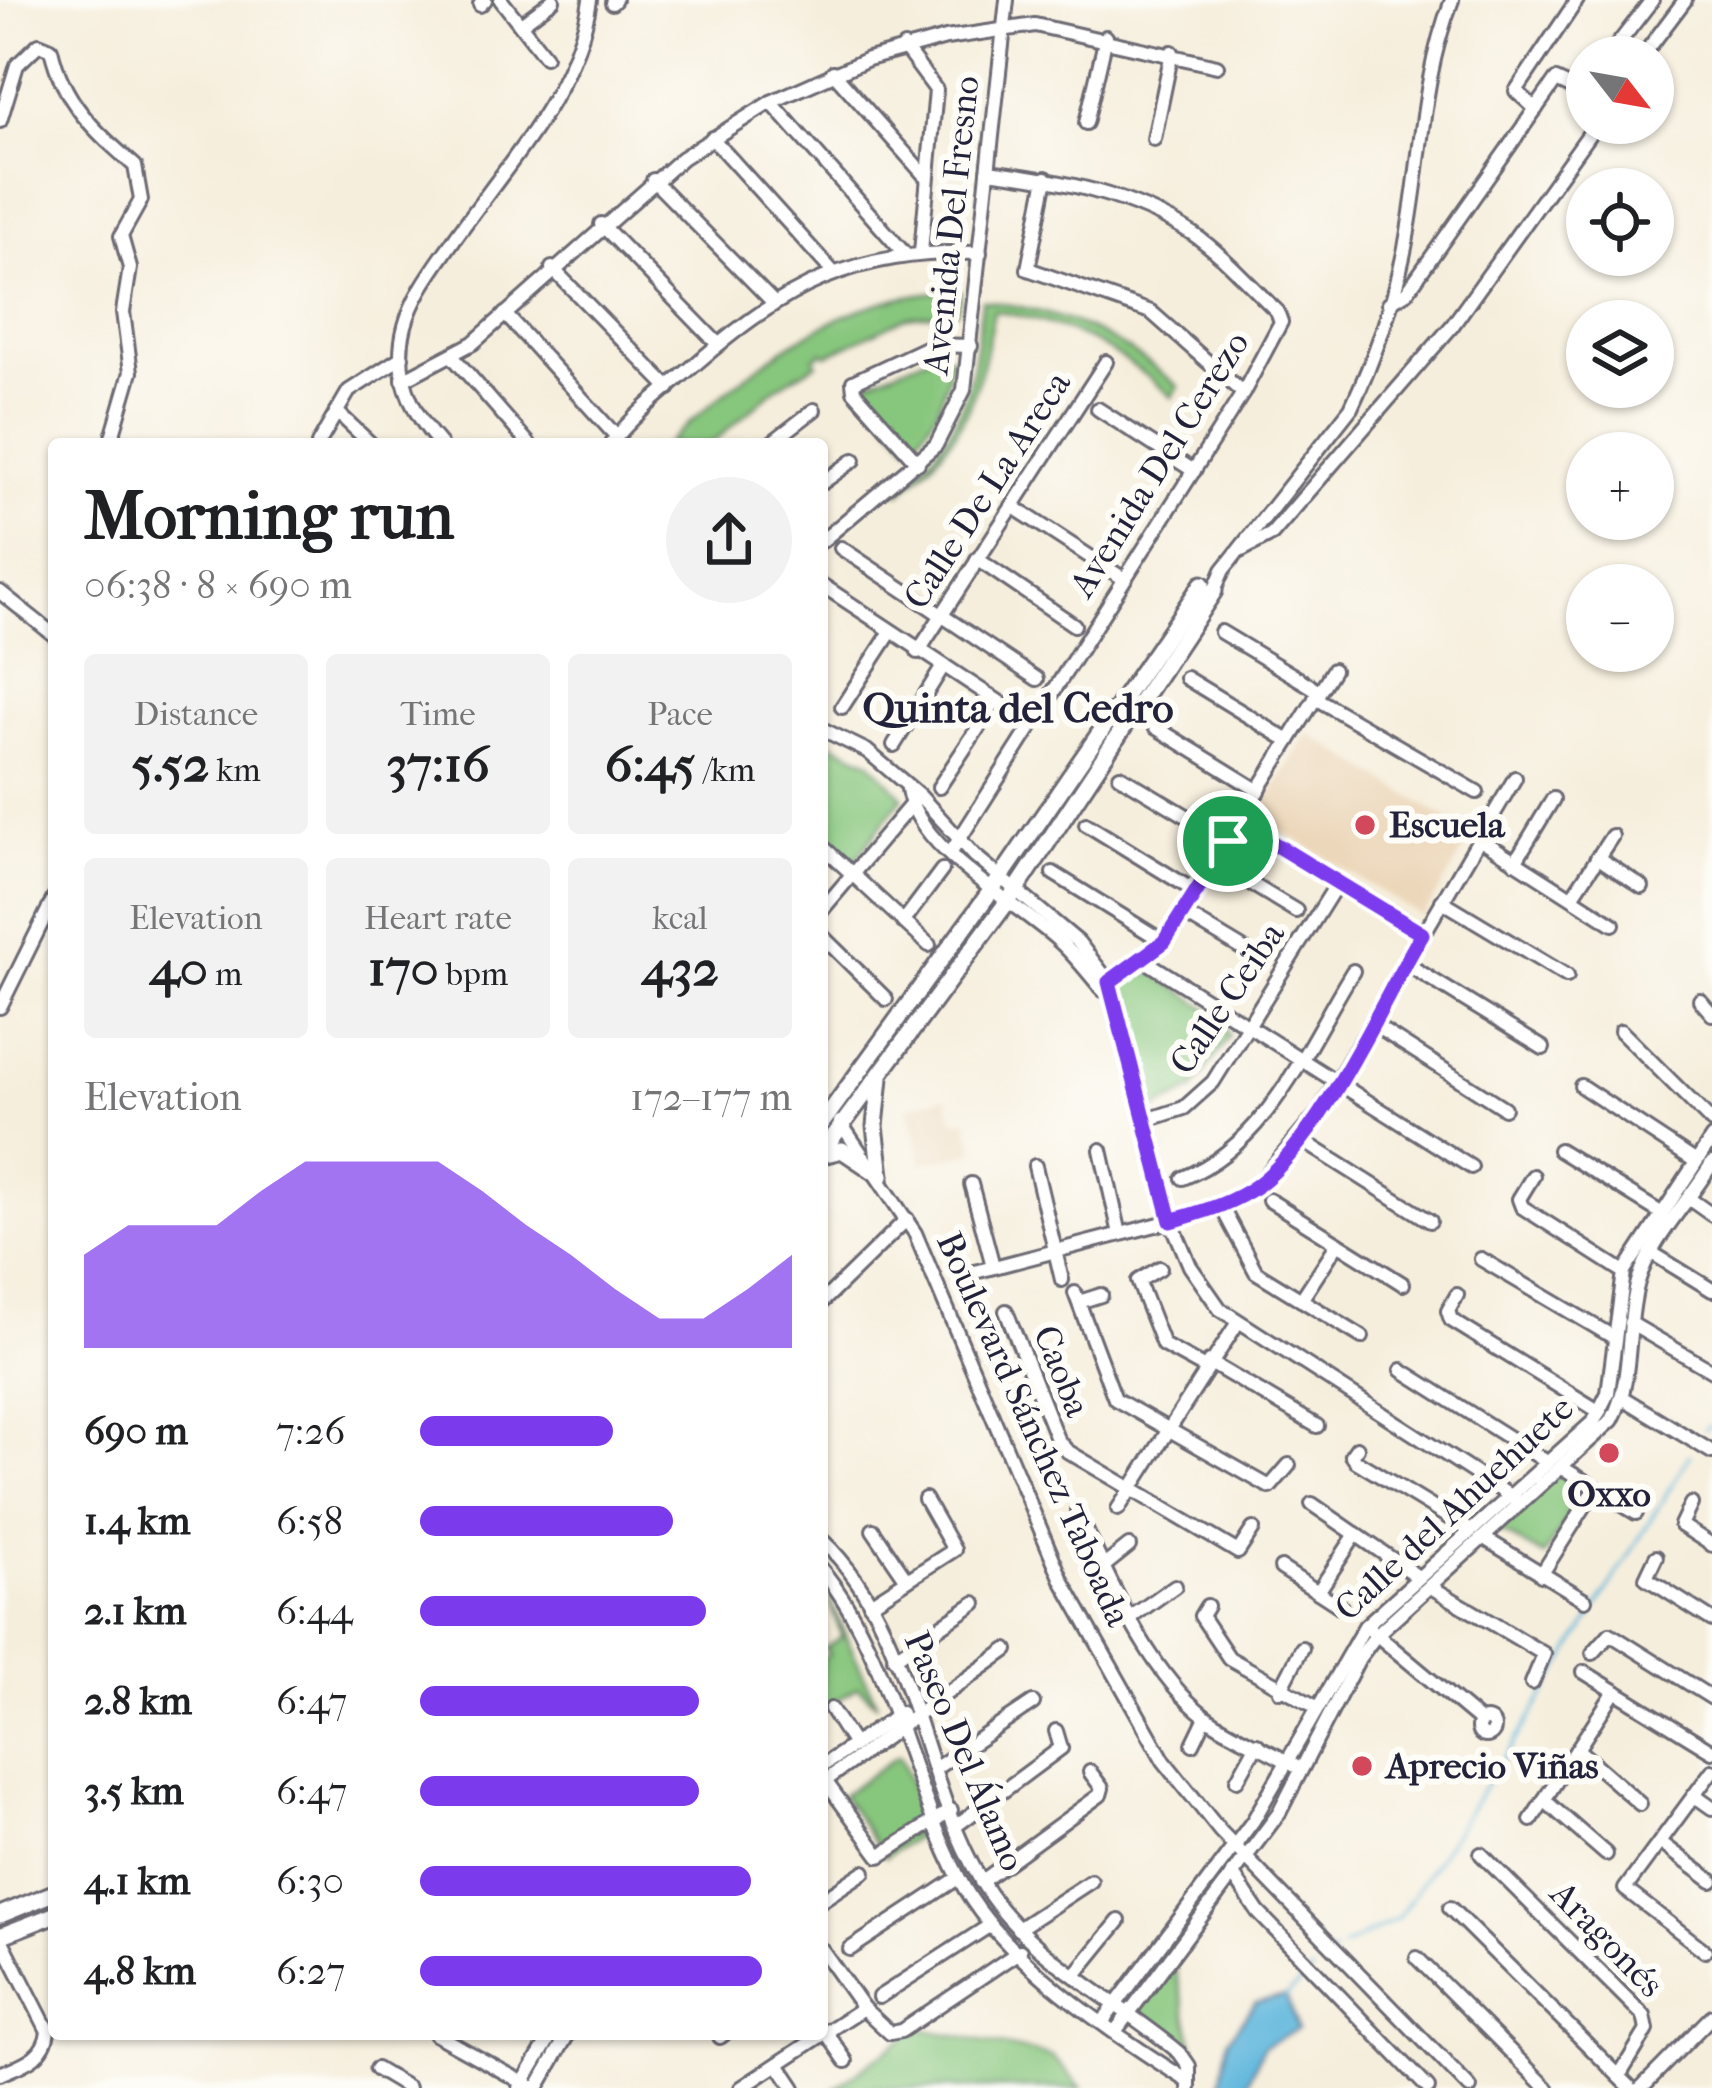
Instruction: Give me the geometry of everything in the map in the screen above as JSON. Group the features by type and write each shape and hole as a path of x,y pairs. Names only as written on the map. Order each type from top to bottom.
{"main road":[{"path":"828,1115 1208,587"},
{"path":"828,1146 1012,895 1208,587"},
{"path":"880,1076 875,1126 881,1176"},
{"path":"828,1153 842,1150 881,1176"},
{"path":"0,1915 48,1895"},
{"path":"0,1936 48,1917"}],"street":[{"path":"501,0 545,56"},
{"path":"520,24 553,0"},
{"path":"435,438 414,412 403,380 402,357 414,300 565,79 586,31 590,0"},
{"name":"Avenida Del Fresno","path":"828,536 936,445 956,409 971,346 1007,0"},
{"path":"1208,587 1351,408 1361,386 1403,257 1426,92 1452,0"},
{"path":"1536,109 1516,91 1577,0"},
{"path":"1624,36 1652,0"},
{"path":"1658,36 1685,0"},
{"path":"403,380 453,358 601,224 712,138 833,72 904,47 1035,25 1106,37 1217,66"},
{"path":"1086,124 1106,37"},
{"path":"0,122 17,64 39,44 51,49 62,84 90,129 136,166 141,200 121,236 130,268 124,312 131,372 112,438"},
{"path":"904,47 935,85 921,252"},
{"path":"1154,139 1172,52"},
{"path":"833,72 927,178"},
{"path":"1390,303 1407,292 1558,79 1566,84"},
{"path":"771,102 904,253"},
{"path":"712,138 832,271"},
{"path":"1238,551 1272,534 1452,326 1582,144"},
{"name":"Avenida Del Cerezo","path":"946,850 980,805 1244,393 1280,326 1277,311 1198,237 1168,219 1130,202 1046,178 988,171"},
{"path":"1046,178 1028,269 1151,312 1244,393"},
{"path":"653,181 772,301"},
{"path":"601,224 718,344"},
{"path":"616,438 772,301 832,271 904,253 980,253"},
{"path":"552,268 669,388"},
{"path":"505,314 612,438"},
{"path":"917,463 854,391 853,382 932,344 971,346"},
{"path":"321,438 336,411 370,374 402,357"},
{"path":"453,358 524,438"},
{"name":"Calle De La Areca","path":"919,652 1106,362"},
{"path":"1361,386 1377,413"},
{"path":"1098,409 1194,471"},
{"path":"778,438 814,410"},
{"path":"336,411 365,438"},
{"path":"828,479 854,460"},
{"path":"1012,506 1124,579"},
{"path":"841,548 1036,679"},
{"path":"977,559 1074,625"},
{"path":"0,592 48,630"},
{"path":"828,597 1031,723"},
{"path":"1221,632 1477,792"},
{"path":"842,706 890,633"},
{"path":"894,745 942,668"},
{"path":"1106,988 1164,942 1333,670"},
{"path":"1186,679 1289,740"},
{"path":"939,787 996,701"},
{"path":"1155,728 1259,790"},
{"path":"828,732 867,752 956,836 997,883"},
{"path":"1120,776 1228,841"},
{"path":"970,1273 1221,1206 1257,1186 1300,1139 1515,778"},
{"path":"913,796 946,850 1012,895 1106,988 1171,1221 1203,1288 1238,1322 1515,1499"},
{"path":"828,903 913,796"},
{"path":"1514,862 1553,800"},
{"path":"1240,823 1422,934"},
{"path":"1086,824 1196,892"},
{"path":"1572,897 1612,836"},
{"path":"1479,838 1613,925"},
{"path":"828,852 929,945"},
{"path":"1597,857 1642,887"},
{"path":"1215,862 1296,910"},
{"path":"903,922 942,870"},
{"path":"1053,873 1164,942"},
{"name":"Calle Ceiba","path":"1144,1120 1199,1098 1338,881"},
{"path":"1442,901 1567,976"},
{"path":"0,1007 48,910"},
{"path":"1183,913 1261,960"},
{"path":"828,942 886,998"},
{"path":"1144,960 1471,1167"},
{"path":"1405,963 1543,1048"},
{"path":"1183,1178 1223,1160 1241,1143 1353,970"},
{"path":"1700,1000 1712,1014"},
{"path":"1372,1023 1504,1108"},
{"path":"1621,1031 1712,1122"},
{"path":"1581,1086 1695,1161"},
{"name":"Boulevard Sánchez Taboada","path":"828,1119 843,1125 908,1220 950,1308 1061,1580 1164,1761 1237,1854 1470,2088"},
{"name":"Calle del Ahuehuete","path":"1371,1630 1431,1587 1600,1412 1624,1272 1712,1138"},
{"path":"1300,1139 1430,1221"},
{"path":"1101,1150 1120,1234"},
{"path":"1559,1150 1661,1213"},
{"name":"Calle del Ahuehuete","path":"1515,1499 1563,1468 1606,1429 1622,1398 1637,1285 1652,1253 1712,1163"},
{"path":"1035,1166 1062,1280"},
{"path":"1533,1176 1519,1199 1522,1207 1624,1272"},
{"path":"971,1184 993,1266"},
{"path":"1677,1189 1712,1215"},
{"path":"1269,1200 1403,1284"},
{"path":"1221,1206 1256,1272 1362,1337"},
{"path":"828,1296 908,1220"},
{"path":"1301,1300 1338,1243"},
{"path":"1652,1253 1712,1290"},
{"path":"1480,1259 1615,1338"},
{"path":"1160,1268 1138,1281 1160,1340 1317,1426"},
{"path":"1101,1294 1077,1298 1115,1400 1270,1487 1289,1465"},
{"path":"1457,1295 1448,1311 1451,1320 1600,1412"},
{"name":"Caoba","path":"1006,1311 1057,1439 1128,1489 1238,1552 1253,1529"},
{"path":"1118,1508 1238,1322"},
{"path":"1630,1323 1712,1371"},
{"path":"1402,1370 1547,1462"},
{"path":"1622,1398 1712,1452"},
{"path":"1357,1448 1352,1455 1356,1462 1585,1600"},
{"path":"1563,1468 1636,1514"},
{"path":"1541,1575 1596,1488"},
{"path":"870,1604 954,1550 926,1499"},
{"path":"1312,1504 1418,1577"},
{"path":"1691,1504 1682,1525 1712,1545"},
{"path":"1077,1510 1130,1618 1179,1690 1207,1717 1302,1770"},
{"path":"873,1531 907,1580"},
{"path":"1318,1592 1356,1534"},
{"name":"Calle del Ahuehuete","path":"1117,2029 1233,1876 1237,1854 1288,1762 1371,1630 1418,1577 1478,1534"},
{"path":"1104,1566 1129,1546"},
{"name":"Paseo Del Álamo","path":"828,1548 870,1604 981,1882 1032,1944 1187,2060 1189,2084"},
{"path":"1656,1557 1646,1578 1712,1620"},
{"path":"1280,1568 1341,1607"},
{"name":"Paseo Del Álamo","path":"828,1586 898,1722 958,1877 988,1926 1015,1955 1189,2084"},
{"path":"1130,1618 1175,1586"},
{"path":"1431,1587 1544,1654 1532,1683"},
{"path":"894,1658 975,1603"},
{"path":"1207,1606 1201,1616 1229,1658 1323,1710"},
{"path":"1371,1630 1480,1722"},
{"path":"1593,1653 1610,1634 1712,1698"},
{"path":"1280,1690 1302,1648"},
{"path":"828,1772 854,1745 916,1712 1007,1650"},
{"path":"1584,1672 1712,1751"},
{"path":"1531,1820 1615,1690"},
{"path":"935,1768 1033,1703"},
{"path":"831,1709 854,1745"},
{"name":"Calle del Ahuehuete","path":"1104,2020 1302,1770 1323,1710"},
{"path":"1193,1744 1207,1717"},
{"path":"828,1773 898,1722"},
{"path":"957,1825 1061,1748 1056,1731"},
{"path":"1237,1780 1257,1744"},
{"path":"1577,1749 1640,1804"},
{"path":"1705,1951 1625,1888 1712,1771"},
{"path":"981,1882 1100,1795 1102,1787 1090,1772"},
{"path":"828,1784 880,1856 951,1810"},
{"path":"1696,1796 1712,1808"},
{"path":"1544,1800 1606,1854"},
{"path":"1660,1842 1712,1882"},
{"name":"Aragonés","path":"1481,1854 1644,2016 1647,2030 1619,2076"},
{"path":"828,1896 864,1873"},
{"path":"1233,1876 1258,1912 1428,2088"},
{"path":"850,1949 958,1877"},
{"path":"1018,1929 1091,1881"},
{"path":"1450,1907 1631,2088"},
{"path":"1075,1975 1119,1921"},
{"path":"879,1997 988,1926"},
{"path":"0,1936 48,2031 47,2044 35,2059 0,2074"},
{"path":"828,1963 863,2008 890,2033 901,2032 1032,1944"},
{"path":"1418,1958 1546,2088"},
{"path":"828,2031 863,2008"},
{"path":"1641,2088 1712,2016"},
{"path":"828,2035 846,2060"},
{"path":"446,2040 528,2087"},
{"path":"528,2087 548,2040"},
{"path":"528,2087 563,2040"},
{"path":"742,2088 814,2040"},
{"path":"778,2064 794,2088"},
{"path":"376,2069 408,2088"}],"shaded area":[{"name":"Escuela","path":"1308,733 1473,835 1423,917 1257,816"},
{"path":"946,1096 955,1121 967,1119 976,1151 922,1164 908,1106"}],"green space":[{"path":"961,291 957,311 906,317 827,355 823,352 814,358 817,363 777,387 718,438 673,438 731,388 800,339 876,304 917,294"},
{"path":"982,300 1087,328 1133,353 1179,387 1172,397 1090,340 994,311 966,412 941,452 900,493 897,491 938,448 962,406"},
{"path":"934,354 951,356 946,382 934,416 910,446 859,385"},
{"path":"828,742 870,761 903,797 853,863 828,839"},
{"path":"1154,973 1221,1017 1229,1036 1193,1090 1154,1110 1146,1106 1114,990 1135,976"},
{"path":"1559,1471 1586,1488 1544,1556 1495,1529"},
{"path":"828,1597 877,1704 858,1687 828,1707 828,1646 842,1637"},
{"path":"899,1755 929,1828 885,1857 842,1795"},
{"path":"1174,1962 1196,2057 1139,2012"},
{"path":"918,2028 1052,2056 1082,2088 835,2088"}],"water":[{"path":"1286,1996 1297,2029 1264,2046 1245,2088 1221,2085 1228,2039 1255,2002"}],"waterway":[{"path":"1705,1430 1712,1425"},
{"path":"1343,1947 1398,1918 1525,1726 1690,1455"},
{"path":"1319,1965 1334,1952"},
{"path":"1284,1998 1312,1972"}],"place":[{"name":"Escuela","path":"1365,825"},
{"name":"Oxxo","path":"1609,1453"},
{"name":"Aprecio Viñas","path":"1362,1766"}],"district":[{"name":"Quinta del Cedro","path":"1018,708"}],"route":[{"path":"1240,823 1422,934 1319,1112 1277,1167 1257,1186 1221,1206 1171,1221 1112,1009 1109,982 1164,942 1228,841 1240,823"}]}
